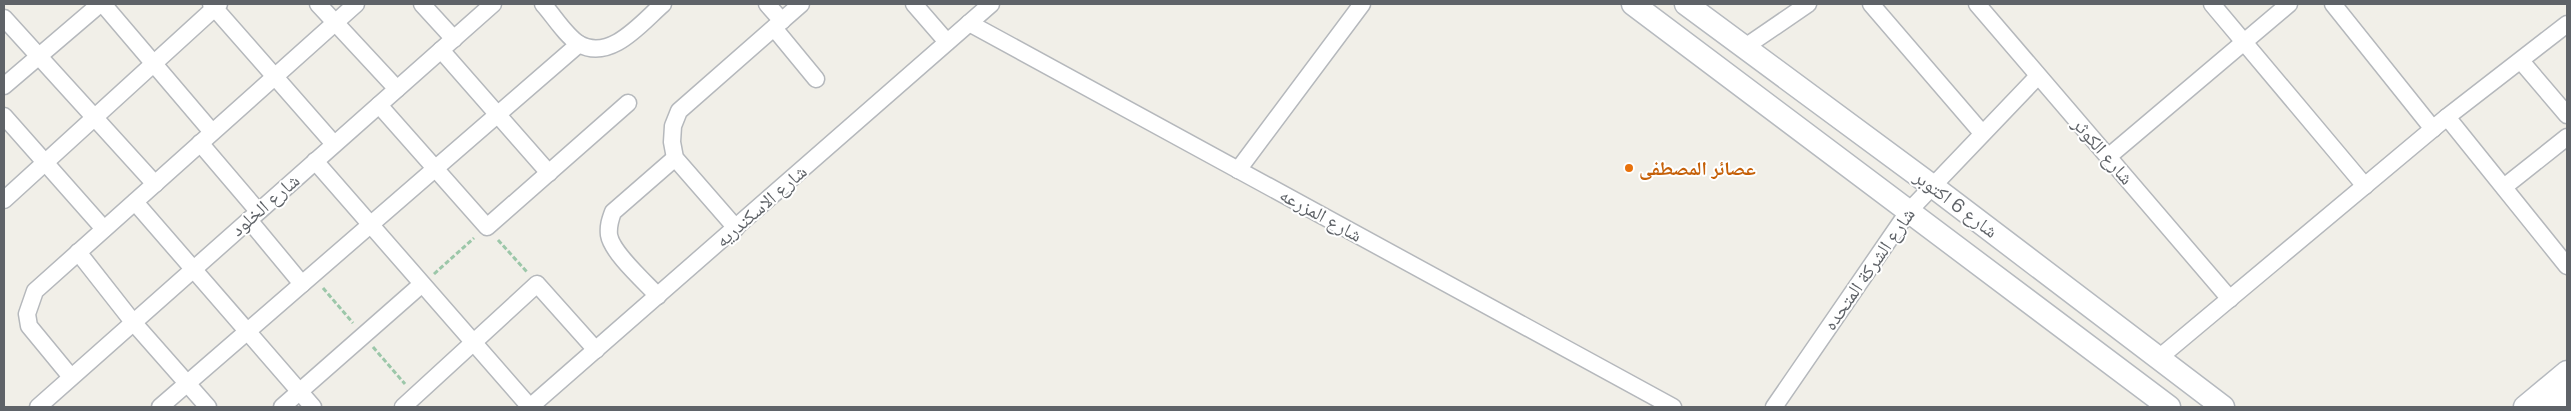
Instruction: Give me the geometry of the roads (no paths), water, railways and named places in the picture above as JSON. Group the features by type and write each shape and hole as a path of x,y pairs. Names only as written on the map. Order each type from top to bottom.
{"street":[{"path":"4,86 101,4 212,132"},
{"path":"318,4 397,89"},
{"path":"71,377 29,326 27,314 35,291 356,4"},
{"path":"422,4 454,39"},
{"name":"شارع الخلود","path":"38,407 493,4"},
{"path":"543,4 579,44 593,48 608,47 621,40 663,4"},
{"path":"767,4 778,24 816,79"},
{"path":"736,228 675,158 672,142 673,126 679,111 801,4"},
{"path":"914,4 947,42"},
{"name":"شارع الاسكندريه","path":"530,407 991,4"},
{"path":"1238,170 1362,4"},
{"name":"شارع 6 اكتوبر","path":"1633,4 2169,407"},
{"name":"شارع 6 اكتوبر","path":"1686,4 1931,185 2224,407"},
{"path":"1745,47 1808,4"},
{"path":"1871,4 1982,133"},
{"name":"شارع الكوثر","path":"1977,4 2230,299"},
{"path":"2212,4 2365,186"},
{"path":"2108,157 2289,4"},
{"path":"2333,4 2434,129"},
{"path":"4,200 154,64 215,5 334,144"},
{"path":"4,18 154,184"},
{"name":"شارع المزرعه","path":"969,23 1673,407"},
{"path":"2160,358 2447,117 2567,24"},
{"path":"160,407 579,44"},
{"path":"441,50 549,173"},
{"path":"2520,60 2567,115"},
{"name":"شارع الشركة المتحده","path":"1774,407 1908,212 1931,185 2038,76"},
{"path":"379,105 487,227 628,103"},
{"path":"4,116 104,229"},
{"path":"2447,117 2564,256"},
{"path":"2504,187 2567,137"},
{"path":"200,143 254,215 302,284"},
{"path":"658,296 614,247 609,236 608,224 613,212 675,158"},
{"path":"315,161 530,407"},
{"path":"135,202 313,407"},
{"path":"78,252 134,322 208,407"},
{"path":"282,407 422,284"},
{"path":"408,406 473,342 537,284 596,350"},
{"path":"2525,407 2567,372"},
{"path":"2554,407 2567,396"}],"place":[{"name":"عصائر المصطفى","path":"1629,168"}]}
